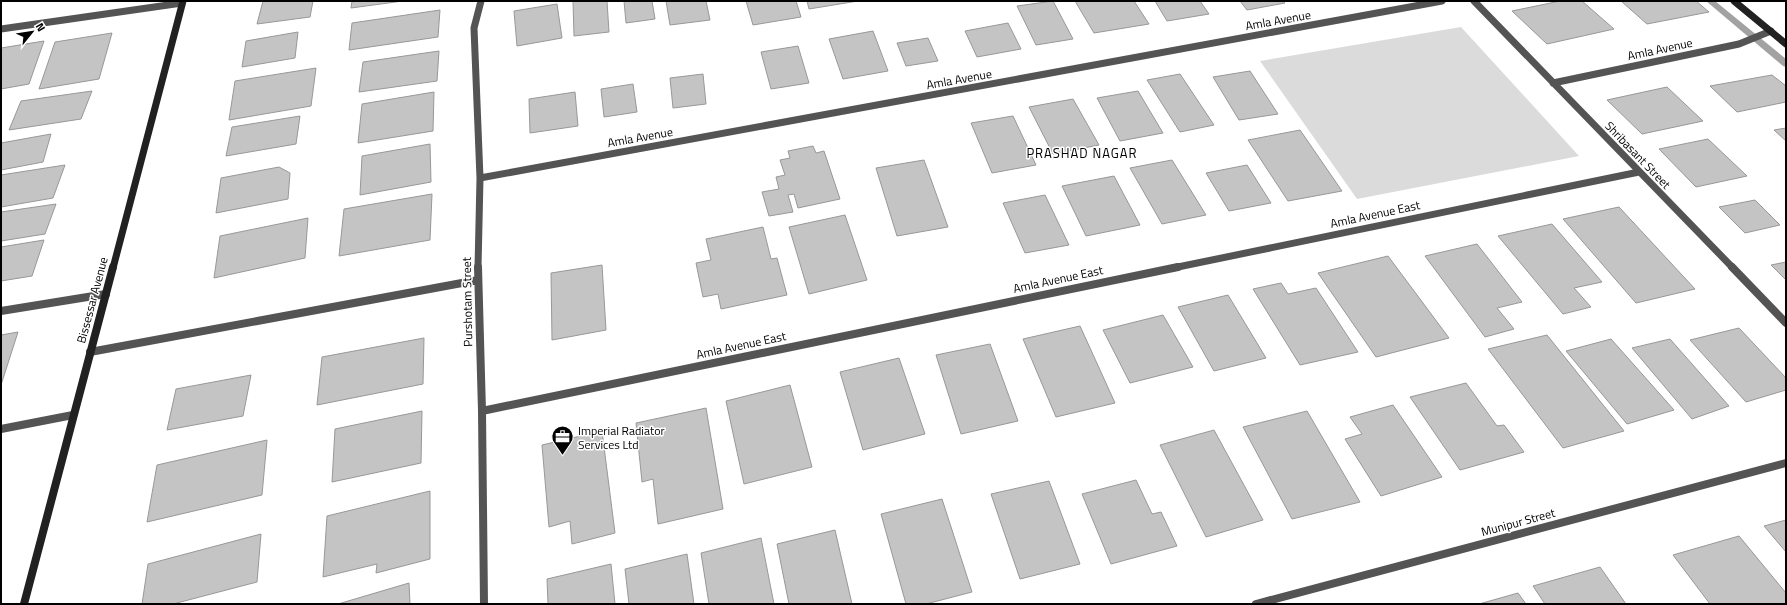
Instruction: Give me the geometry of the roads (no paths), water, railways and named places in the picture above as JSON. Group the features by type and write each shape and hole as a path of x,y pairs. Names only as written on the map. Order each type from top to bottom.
{"street":[{"name":"Purshotam Street","path":"481,1 474,28 480,178 478,280 482,411 484,604"},
{"name":"Amla Avenue","path":"480,178 1442,1"},
{"name":"Shribasant Street","path":"1474,1 1786,323"},
{"path":"1734,1 1786,44"},
{"path":"1,29 182,2"},
{"name":"Bissessar Avenue","path":"24,604 182,2"},
{"name":"Amla Avenue","path":"1553,83 1739,44 1771,31"},
{"name":"Amla Avenue East","path":"482,411 1639,172"},
{"path":"90,352 478,280"},
{"path":"1,311 106,294"},
{"path":"1,429 73,415"},
{"name":"Munipur Street","path":"1256,604 1786,463"}],"waterway":[{"path":"1710,1 1786,64"}],"place":[{"name":"Imperial Radiator Services Ltd","path":"563,456"}],"district":[{"name":"PRASHAD NAGAR","path":"1082,153"}]}
